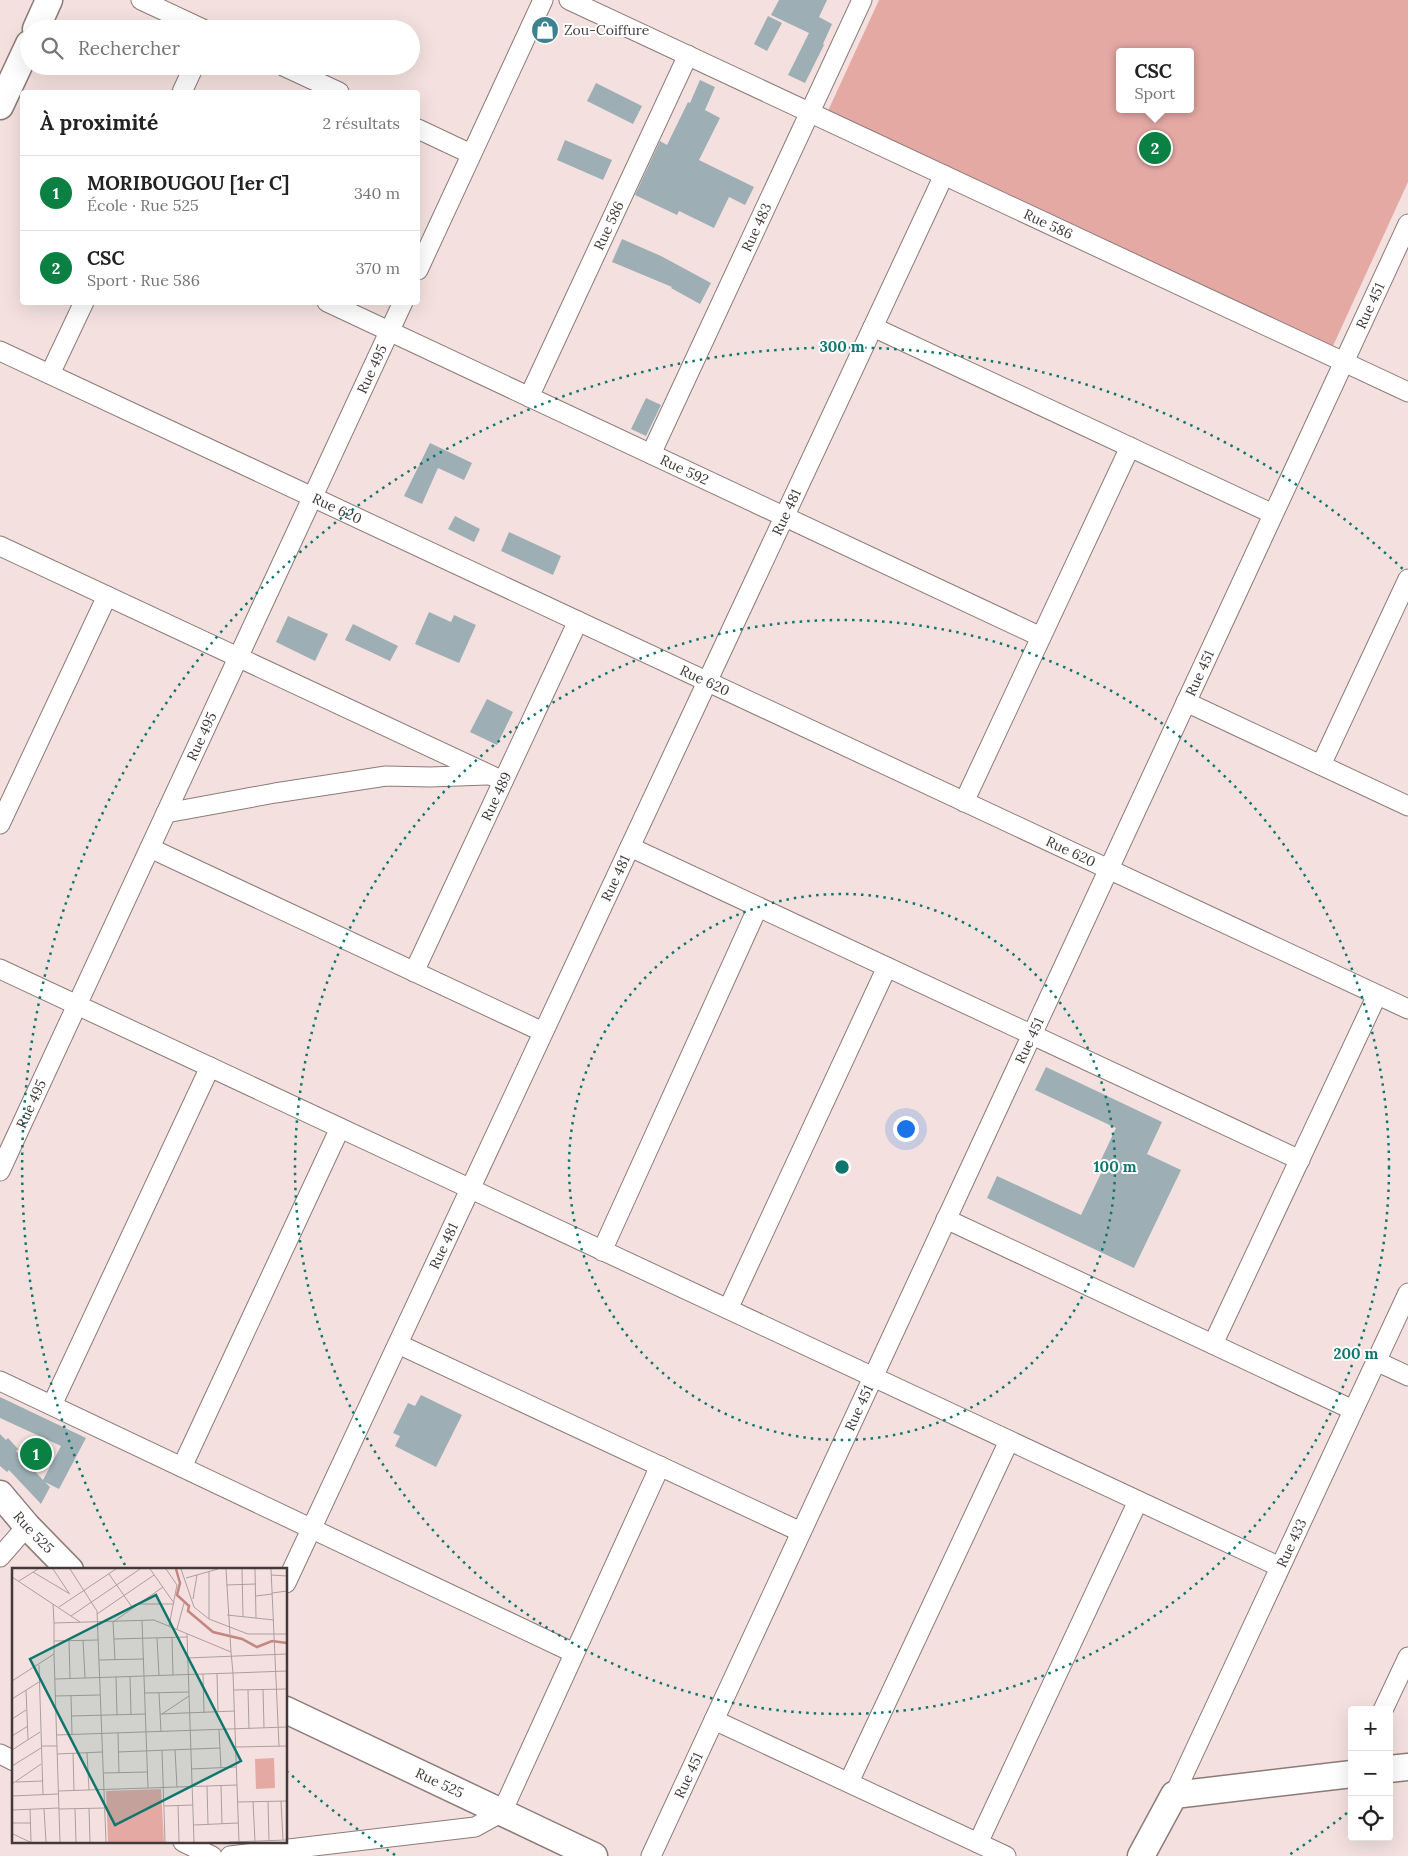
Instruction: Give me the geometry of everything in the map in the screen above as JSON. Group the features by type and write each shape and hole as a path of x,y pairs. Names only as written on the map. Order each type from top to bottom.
{"main road":[{"path":"40,20 49,0"},
{"path":"0,106 20,63"},
{"name":"Rue 525","path":"0,1494 27,1526 68,1568"},
{"name":"Rue 525","path":"288,1711 594,1856"},
{"path":"1393,1769 1408,1767"},
{"path":"1141,1856 1174,1795 1348,1774"}],"street":[{"path":"141,0 184,20"},
{"path":"420,266 543,0"},
{"name":"Rue 586","path":"569,0 1408,392"},
{"name":"Rue 483","path":"651,454 862,0"},
{"name":"Rue 586","path":"529,397 688,56"},
{"path":"183,90 190,75"},
{"path":"302,75 335,90"},
{"path":"420,130 471,154"},
{"name":"Rue 481","path":"288,1579 944,175"},
{"name":"Rue 451","path":"651,1856 1408,224"},
{"path":"50,374 83,305"},
{"name":"Rue 592","path":"333,305 1041,637"},
{"name":"Rue 495","path":"2,1161 77,1005 402,305"},
{"path":"873,327 1273,514"},
{"name":"Rue 620","path":"0,351 1408,1009"},
{"path":"964,802 1130,447"},
{"path":"0,546 497,778"},
{"path":"1321,765 1408,579"},
{"path":"0,824 107,596"},
{"name":"Rue 489","path":"414,972 497,778 578,621"},
{"path":"1186,702 1408,806"},
{"path":"166,813 275,793 386,776 497,778"},
{"path":"630,847 1300,1160"},
{"path":"150,848 543,1032"},
{"path":"602,1251 758,906"},
{"path":"728,1309 887,967"},
{"path":"0,969 1280,1568"},
{"path":"1213,1344 1377,995"},
{"path":"52,1405 210,1067"},
{"path":"182,1467 340,1128"},
{"path":"946,1220 1353,1410"},
{"name":"Rue 433","path":"1174,1795 1408,1293"},
{"path":"398,1344 801,1532"},
{"path":"1376,1361 1408,1376"},
{"path":"0,1381 574,1653"},
{"path":"849,1782 1009,1441"},
{"path":"230,1856 270,1854 475,1827 502,1812 660,1466"},
{"path":"978,1843 1138,1501"},
{"path":"0,1557 27,1526"},
{"path":"1385,1706 1408,1656"},
{"path":"714,1720 1006,1856"},
{"path":"0,1754 12,1760"},
{"path":"187,1844 212,1856"}],"shaded area":[{"path":"879,0 1408,0 1408,182 1333,346 827,113"}],"building":[{"path":"779,0 827,0 819,17 832,24 805,83 788,75 809,33 771,15"},
{"path":"768,16 782,23 767,51 754,44"},
{"path":"700,80 715,87 705,110 720,118 699,160 754,187 745,205 729,197 714,228 679,211 677,215 635,195 660,141 667,145"},
{"path":"596,83 642,106 633,124 587,101"},
{"path":"565,140 612,160 603,180 557,160"},
{"path":"622,239 661,256 711,283 700,304 672,287 612,262"},
{"path":"646,398 661,405 646,436 631,429"},
{"path":"430,443 472,463 464,480 438,468 422,504 404,496"},
{"path":"455,516 480,529 474,542 448,529"},
{"path":"509,532 561,556 553,575 501,551"},
{"path":"429,612 451,622 454,615 476,625 459,663 415,644"},
{"path":"288,616 328,634 315,661 276,642"},
{"path":"353,624 398,646 390,661 345,640"},
{"path":"487,699 513,712 497,745 470,732"},
{"path":"1046,1067 1162,1122 1147,1154 1181,1170 1134,1268 987,1198 997,1176 1081,1215 1105,1165 1100,1162 1116,1128 1035,1090"},
{"path":"421,1395 462,1415 436,1467 395,1446 400,1436 393,1433 408,1403 415,1406"},
{"path":"0,1397 86,1438 59,1489 45,1482 50,1487 41,1504 9,1470 7,1472 0,1466 0,1434 6,1440 8,1438 18,1449 16,1451 43,1480 61,1446 0,1418"}],"place":[{"name":"Zou-Coiffure","path":"545,30"},
{"name":"CSC","path":"1155,148"},
{"name":"MORIBOUGOU [1er C]","path":"36,1454"}]}
